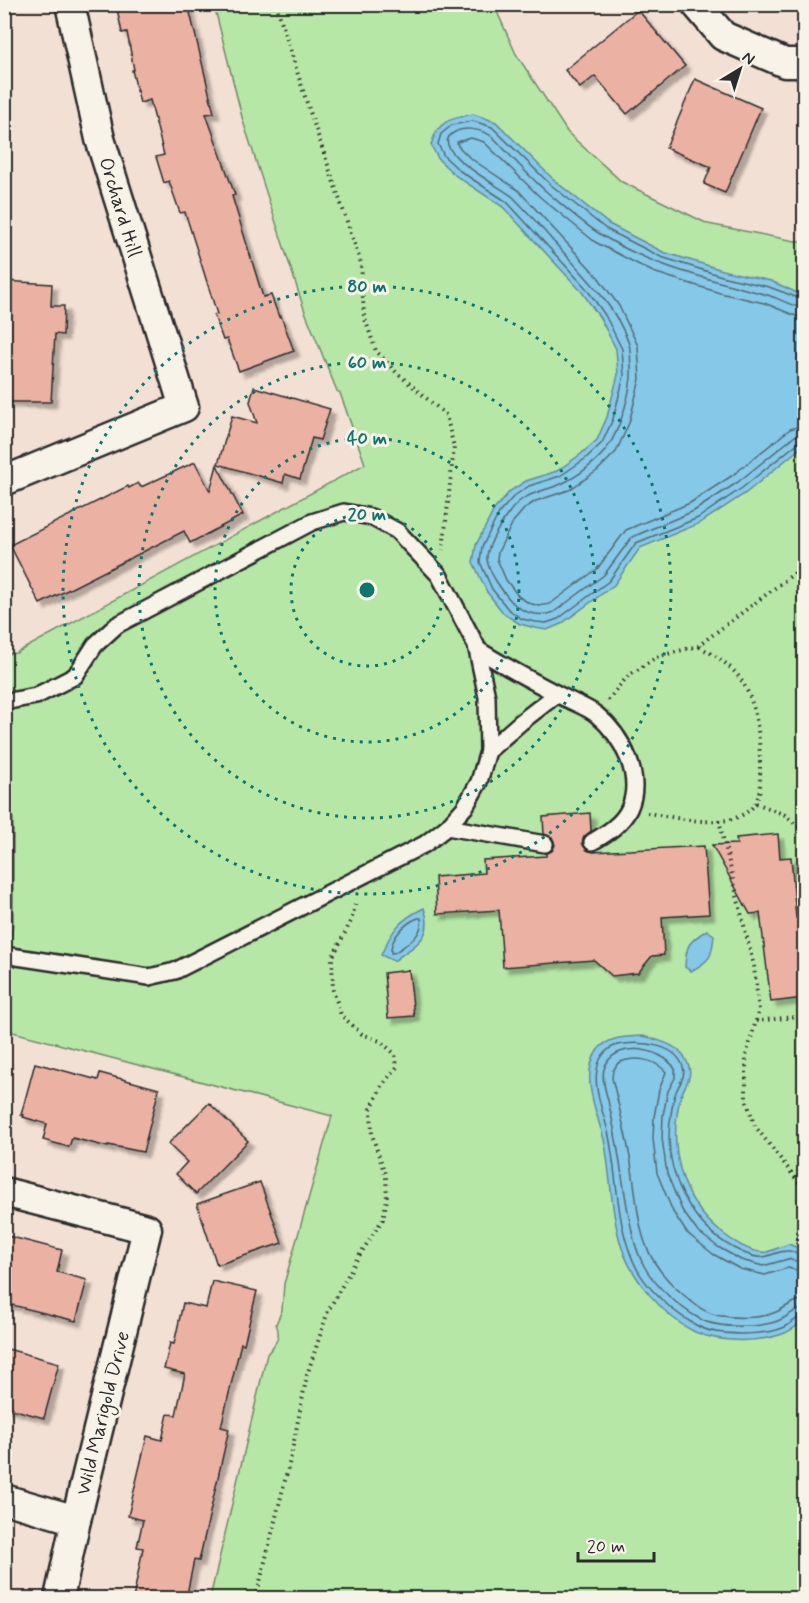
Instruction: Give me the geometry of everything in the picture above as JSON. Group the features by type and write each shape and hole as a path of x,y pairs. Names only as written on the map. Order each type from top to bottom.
{"street":[{"name":"Orchard Hill","path":"4,481 184,407 100,139 70,4"},
{"path":"696,4 723,36 795,63"},
{"name":"Wild Marigold Drive","path":"4,1192 147,1229 59,1599"},
{"path":"4,1498 76,1520"}],"lane":[{"path":"4,702 36,696 75,676 95,645 117,625 312,522 344,512 371,517 397,531 439,575 477,649 488,697 488,751 478,782 465,807 447,827 425,844 176,971 149,977 4,955"},
{"path":"477,649 596,714 618,739 631,764 634,788 629,810 611,831 592,842"},
{"path":"488,751 557,694"},
{"path":"447,827 545,844"}],"path":[{"path":"276,4 361,263 364,316 376,351 396,372 446,415 454,447 439,575"},
{"path":"596,714 627,677 656,657 698,646 804,566"},
{"path":"629,810 701,821 727,820 746,813 756,803 760,788 760,752 757,722 749,696 738,677 716,655 698,646"},
{"path":"756,803 785,815 804,832"},
{"path":"719,820 754,967 759,1010 746,1056 746,1099 755,1126 804,1189"},
{"path":"256,1599 291,1456 307,1375 328,1311 383,1219 387,1200 386,1177 372,1136 370,1109 382,1086 398,1067 395,1054 380,1041 362,1034 341,1015 333,990 332,958 351,921 357,901 353,880"},
{"path":"756,1021 804,1016"}],"green space":[{"path":"214,5 494,5 516,54 568,133 622,182 708,224 804,241 804,1598 210,1598 267,1354 278,1336 276,1324 282,1310 284,1284 332,1116 5,1030 5,994 13,923 13,819 5,818 4,654 16,653 365,464 340,393 337,391 304,309 243,121"}],"water":[{"path":"473,114 496,122 555,181 609,224 663,252 726,271 771,281 804,296 804,445 746,493 700,523 640,548 614,585 561,624 547,630 520,624 504,614 487,592 473,562 476,545 494,510 510,491 526,481 557,471 597,440 607,417 618,375 616,349 600,318 582,292 503,207 456,176 439,160 431,145 437,130 451,119"},
{"path":"424,908 427,927 421,940 394,961 381,955 397,927 408,917"},
{"path":"707,930 714,935 711,953 707,961 691,971 685,967 687,949 692,941"},
{"path":"643,1036 663,1042 681,1052 690,1069 689,1078 680,1099 676,1136 681,1172 696,1205 721,1232 749,1249 767,1252 789,1244 804,1251 804,1321 788,1332 764,1339 728,1340 695,1332 661,1307 642,1285 627,1260 616,1223 605,1144 592,1097 590,1073 597,1051 606,1042 618,1038"}],"building":[{"path":"116,4 188,4 214,113 206,114 235,195 232,196 263,297 271,295 294,351 239,371 227,339 223,340 185,212 180,213 169,181 164,183 156,157 164,155 150,100 140,103 132,70 134,70 127,32 122,33"},
{"path":"638,10 685,66 627,114 595,76 580,88 565,70"},
{"path":"695,79 761,108 725,193 704,184 711,167 666,148"},
{"path":"4,281 52,284 51,306 64,306 63,335 55,334 51,402 4,402"},
{"path":"254,387 330,409 320,440 312,438 300,479 285,474 283,483 218,464 232,416 257,423 250,402"},
{"path":"195,462 210,491 217,465 243,515 190,543 184,531 40,604 10,545 128,486 129,488 138,483 141,487"},
{"path":"590,813 591,831 584,837 582,843 587,850 593,852 704,846 709,914 662,917 664,955 652,956 638,973 612,976 594,960 503,967 499,910 437,914 435,877 484,873 483,860 546,856 546,853 552,851 555,845 552,837 544,834 543,817"},
{"path":"778,834 780,858 791,857 796,918 804,917 804,998 771,1002 760,913 750,914 712,845 737,844 736,838"},
{"path":"409,970 414,1016 388,1018 384,973"},
{"path":"35,1063 98,1080 100,1073 159,1089 143,1152 108,1145 108,1147 72,1138 69,1147 43,1140 47,1124 21,1115"},
{"path":"209,1103 248,1141 196,1194 176,1174 187,1162 168,1144"},
{"path":"260,1182 282,1243 217,1265 197,1204"},
{"path":"4,1235 62,1250 57,1272 87,1280 76,1321 4,1303"},
{"path":"212,1281 257,1291 244,1344 241,1343 221,1427 229,1429 199,1561 194,1560 186,1599 133,1599 143,1548 137,1547 143,1520 128,1516 147,1436 162,1440 168,1414 176,1415 185,1374 164,1369 170,1343 174,1344 183,1303 206,1308"},
{"path":"4,1348 59,1363 44,1418 4,1407"}]}
